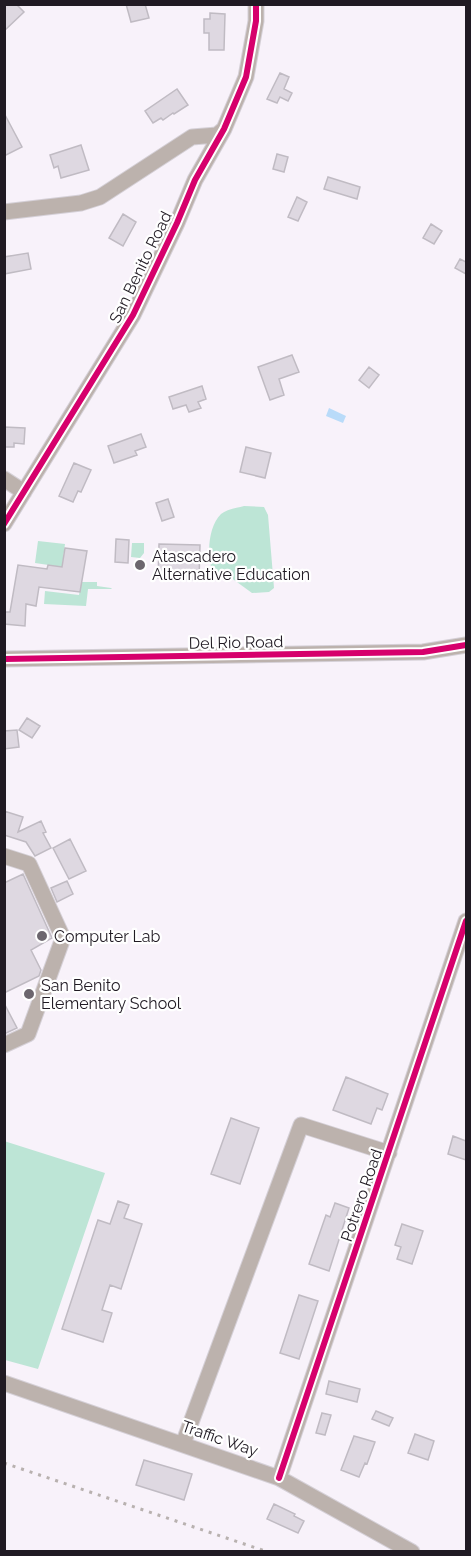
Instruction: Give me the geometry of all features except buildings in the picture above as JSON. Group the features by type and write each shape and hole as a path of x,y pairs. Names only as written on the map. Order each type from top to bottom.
{"street":[{"name":"San Benito Road","path":"4,524 133,315 195,180 224,129 246,77 256,21 256,4"},
{"path":"4,212 81,203 100,197 192,137 217,135 224,129"},
{"path":"4,479 24,492"},
{"name":"Del Rio Road","path":"4,659 423,652 466,645"},
{"path":"4,856 29,864 63,938 28,1034 4,1045"},
{"name":"Potrero Road","path":"279,1478 466,921"},
{"path":"183,1444 302,1125 389,1153"},
{"name":"Traffic Way","path":"4,1383 279,1478 412,1551"}],"green space":[{"path":"244,506 264,507 268,515 274,588 269,592 252,593 230,577 215,578 212,571 209,544 216,520 226,511"},
{"path":"38,541 65,544 62,567 35,563"},
{"path":"132,543 144,543 144,553 140,558 131,557"},
{"path":"81,582 97,582 97,586 112,589 88,589 86,606 44,604 45,591 79,595"},
{"path":"4,1141 105,1173 38,1369 5,1360"}],"water":[{"path":"329,408 346,416 343,423 326,416"}],"railway":[{"path":"4,1463 268,1552"}],"cycle path":[{"path":"4,524 133,315 195,180 224,129 246,77 256,21 256,4"},
{"path":"4,659 423,652 466,645"},
{"path":"279,1478 466,921"}],"place":[{"name":"Atascadero Alternative Education","path":"140,565"},
{"name":"Computer Lab","path":"42,936"},
{"name":"San Benito Elementary School","path":"29,994"}]}
